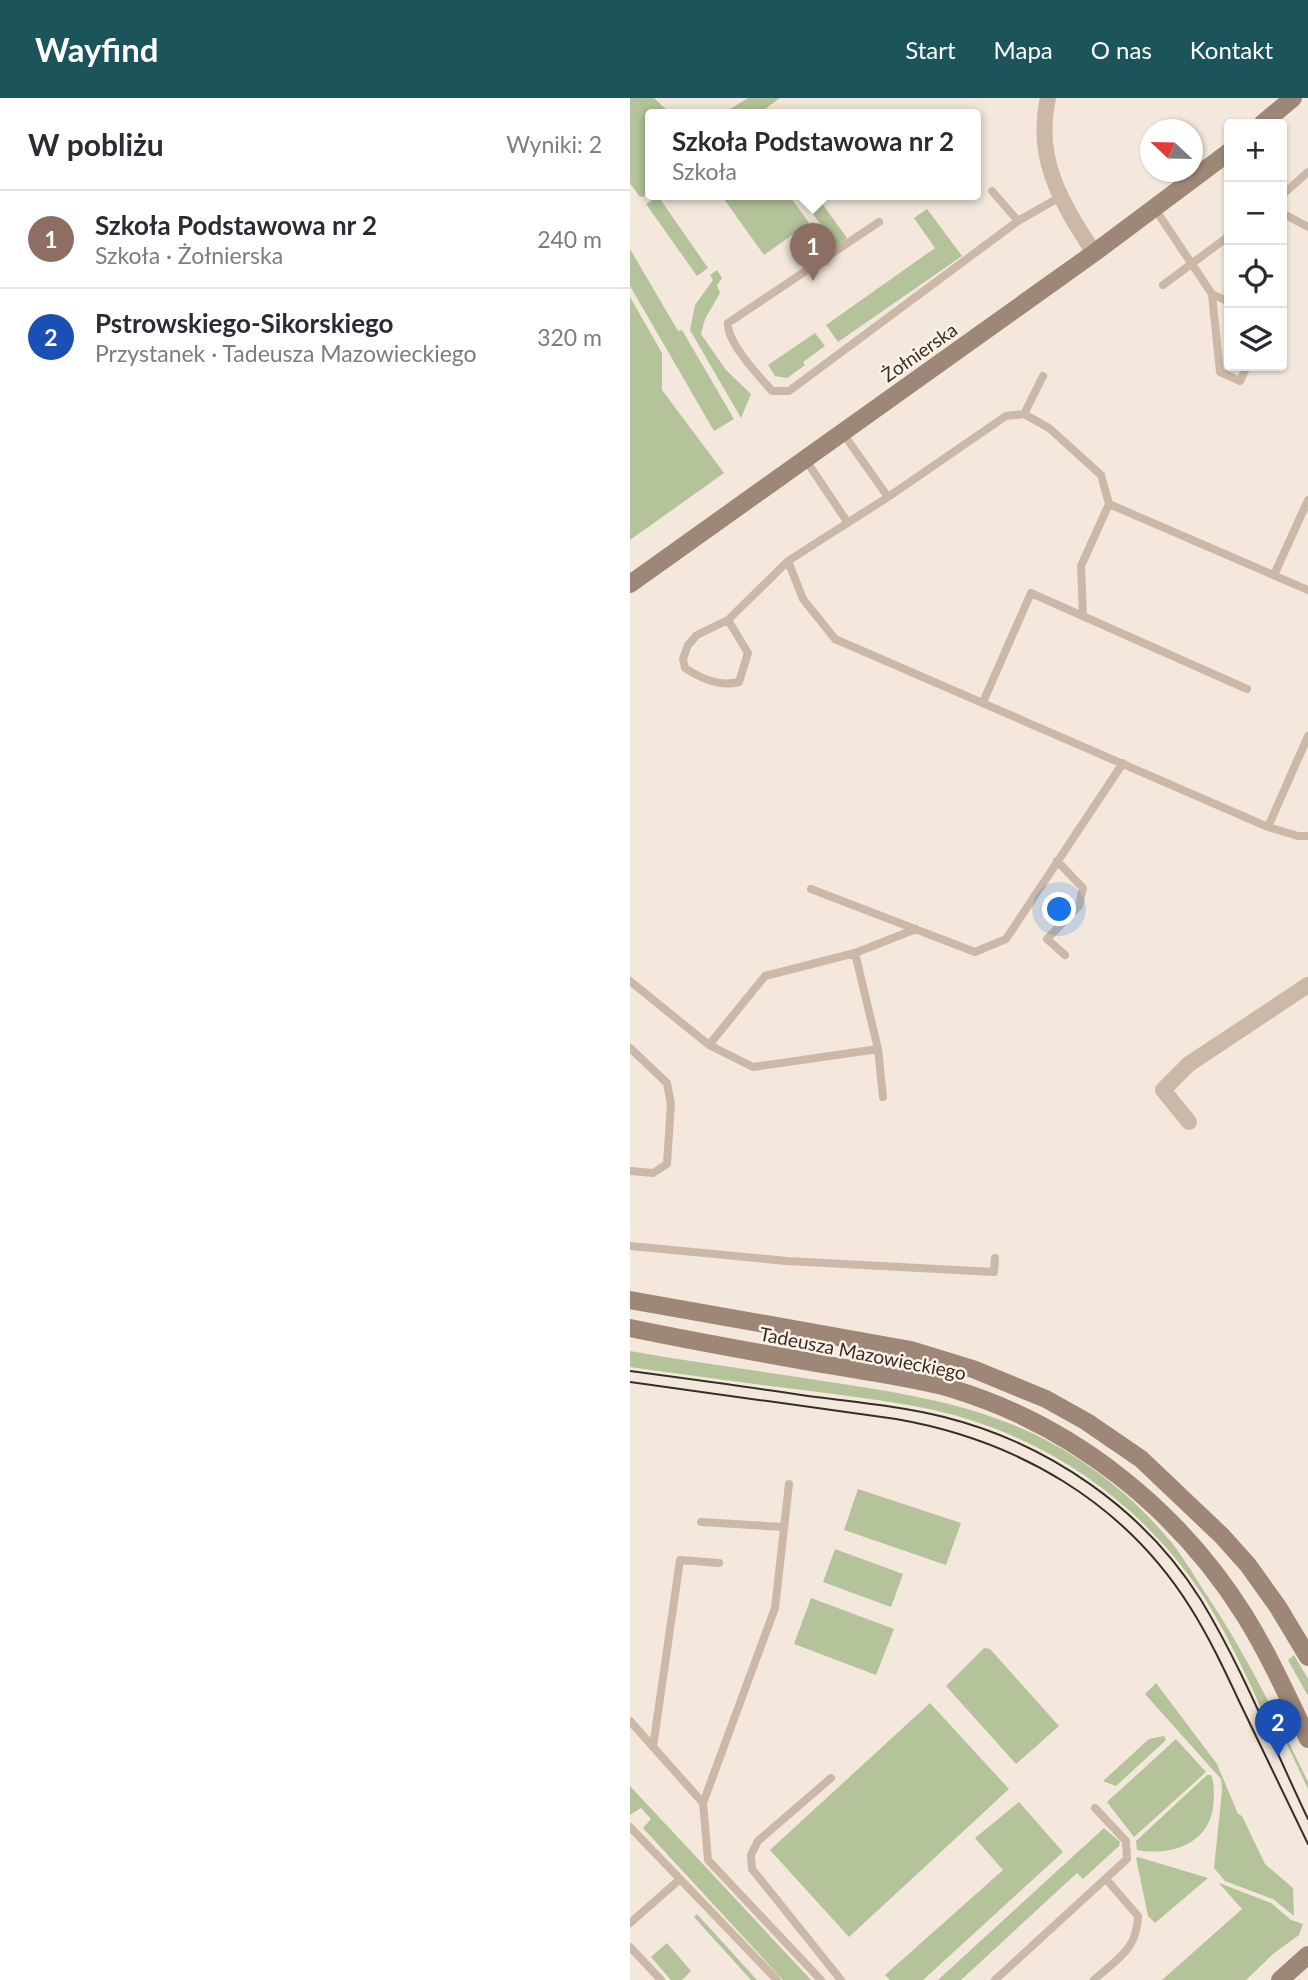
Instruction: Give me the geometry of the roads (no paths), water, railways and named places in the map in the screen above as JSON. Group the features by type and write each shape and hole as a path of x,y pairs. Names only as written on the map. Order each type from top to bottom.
{"street":[{"path":"1048,98 1043,128 1049,171 1060,197 1094,253"},
{"path":"1268,119 1291,99"},
{"name":"Żołnierska","path":"630,584 1094,253 1224,156"},
{"path":"1189,1122 1163,1090 1189,1063 1308,985"},
{"name":"Tadeusza Mazowieckiego","path":"630,1300 911,1350 973,1369 1046,1399 1087,1422 1140,1459 1222,1536 1248,1565 1278,1607 1308,1657"},
{"name":"Tadeusza Mazowieckiego","path":"630,1328 953,1389 1041,1425 1102,1462 1157,1508 1187,1538 1245,1616 1308,1738"},
{"path":"1280,1980 1308,1955"}],"lane":[{"path":"1287,191 1308,172"},
{"path":"992,191 1018,221"},
{"path":"879,222 728,323 728,332 772,391 789,391 1018,221 1060,197"},
{"path":"1154,208 1212,294 1220,372 1240,381 1245,371"},
{"path":"1287,216 1308,227"},
{"path":"1163,285 1224,240"},
{"path":"1212,294 1224,300"},
{"path":"1024,414 1043,376"},
{"path":"728,620 748,653 746,667 739,682 726,685 696,675 685,668 683,659 688,645 697,635 728,620 788,561 1006,416 1024,414 1049,428 1101,475 1109,504 1081,566 1083,616"},
{"path":"842,432 888,497"},
{"path":"805,458 848,523"},
{"path":"1274,575 1308,500"},
{"path":"1109,504 1308,590"},
{"path":"788,561 803,600 835,639 1268,827 1298,836 1308,836"},
{"path":"983,702 1031,593 1247,689"},
{"path":"1268,827 1308,736"},
{"path":"811,889 975,952 1006,939 1123,763"},
{"path":"1057,861 1083,888 1079,906 1047,939 1065,955"},
{"path":"709,1045 765,976 855,953 916,929"},
{"path":"855,953 878,1049 883,1097"},
{"path":"630,981 709,1045 753,1067 878,1049"},
{"path":"630,1048 630,1054"},
{"path":"630,1048 667,1083 671,1104 667,1164 653,1173 630,1171"},
{"path":"630,1246 787,1261 994,1272 995,1258"},
{"path":"789,1484 775,1608 703,1803 708,1860 821,1980"},
{"path":"701,1522 783,1527"},
{"path":"653,1747 680,1560 719,1563"},
{"path":"630,1721 703,1803"},
{"path":"831,1779 758,1842 751,1855 752,1869 841,1980"},
{"path":"995,1980 1127,1860 1126,1841 1096,1808"},
{"path":"630,1827 776,1980"},
{"path":"1094,1980 1132,1944 1138,1933 1138,1916 1106,1879"},
{"path":"630,1923 679,1880"},
{"path":"630,1947 661,1980"}],"tram line":[{"path":"630,1371 894,1407 944,1417 1020,1444 1056,1462 1090,1484 1122,1509 1151,1537 1178,1567 1201,1600 1244,1680 1308,1819"},
{"path":"630,1382 896,1419 941,1429 984,1442 1025,1460 1064,1482 1100,1507 1133,1536 1163,1570 1190,1607 1222,1665 1308,1844"}],"place":[{"name":"Szkoła Podstawowa nr 2","path":"813,281"},
{"name":"Pstrowskiego-Sikorskiego","path":"1278,1757"}]}
